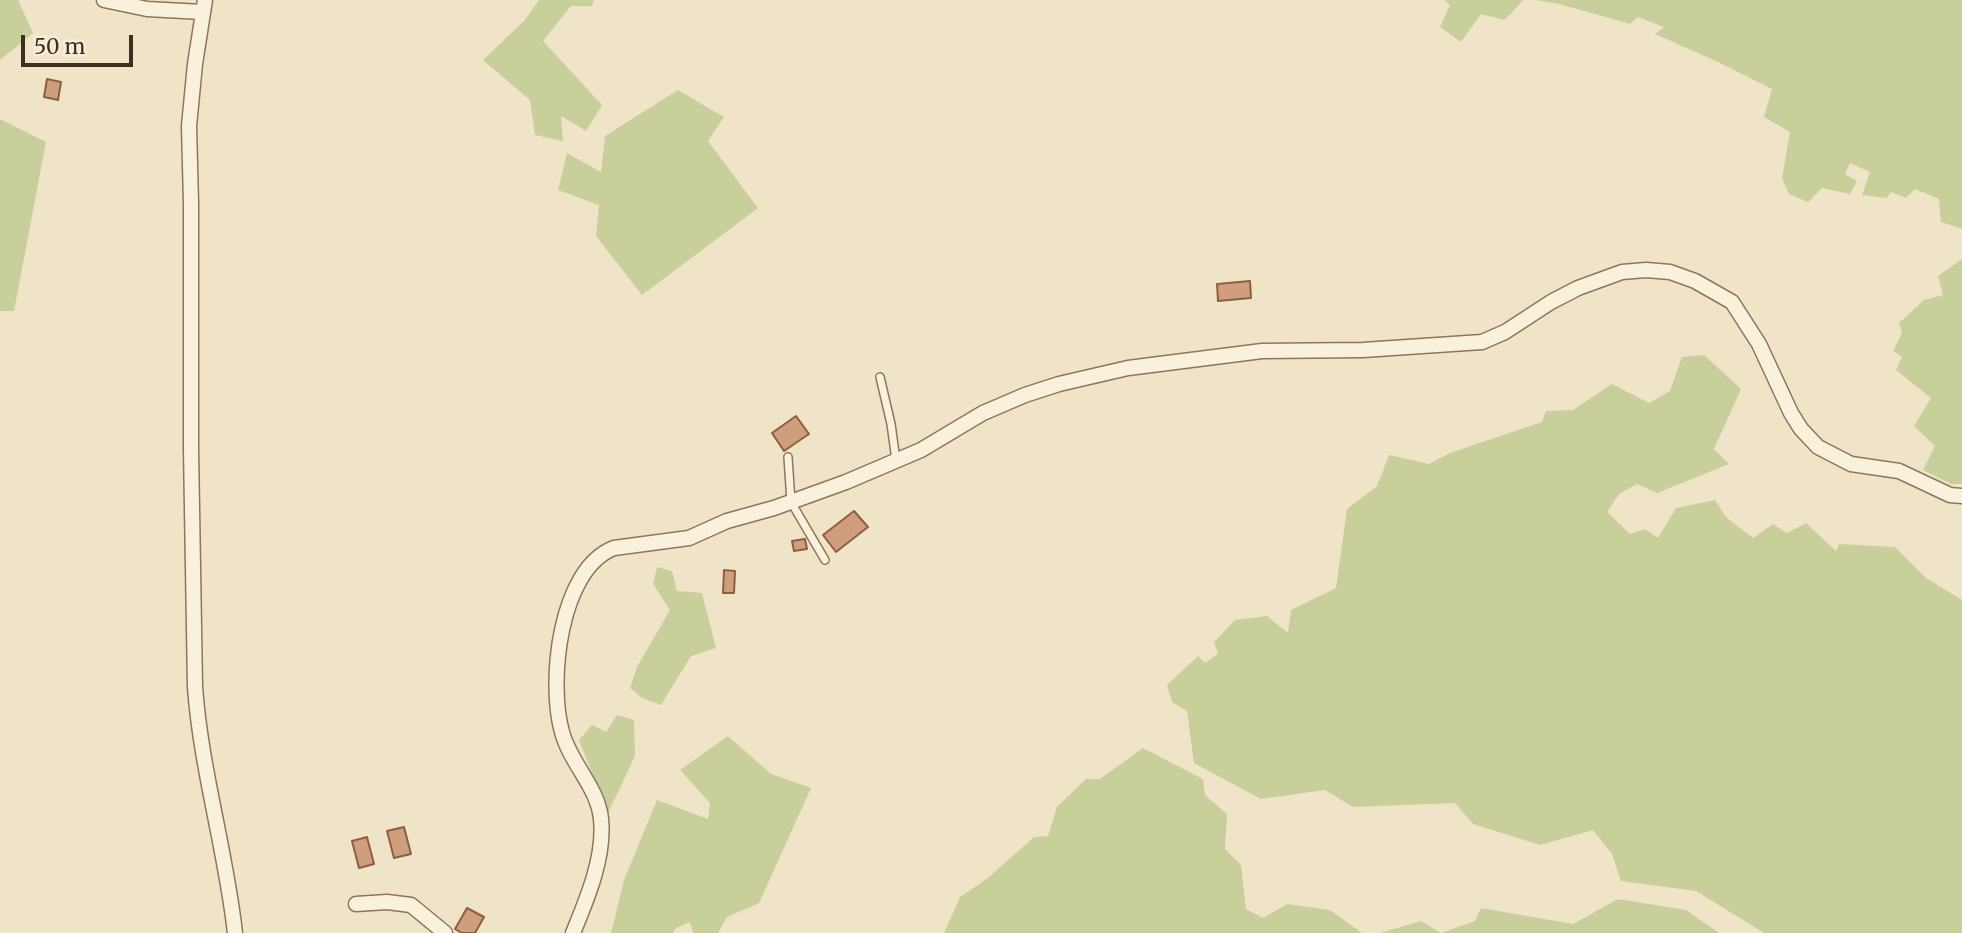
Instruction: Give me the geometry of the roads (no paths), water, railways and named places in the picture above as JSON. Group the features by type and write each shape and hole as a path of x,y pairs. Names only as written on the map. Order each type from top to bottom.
{"street":[{"path":"104,0 139,8 204,6 191,96 189,149 190,436 195,687 197,714 227,868 236,933"},
{"path":"573,933 594,871 602,828 598,803 565,743 559,723 558,650 574,593 590,565 614,548 689,538 727,521 791,502 921,450 983,413 1059,384 1128,368 1262,351 1363,350 1482,342 1505,332 1578,288 1622,272 1658,270 1695,281 1732,302 1759,344 1791,413 1801,429 1818,447 1851,464 1899,471 1950,495 1962,496"},
{"path":"356,904 387,902 411,905 445,933"}],"lane":[{"path":"880,377 896,461"},
{"path":"788,457 791,502 825,559"}]}
